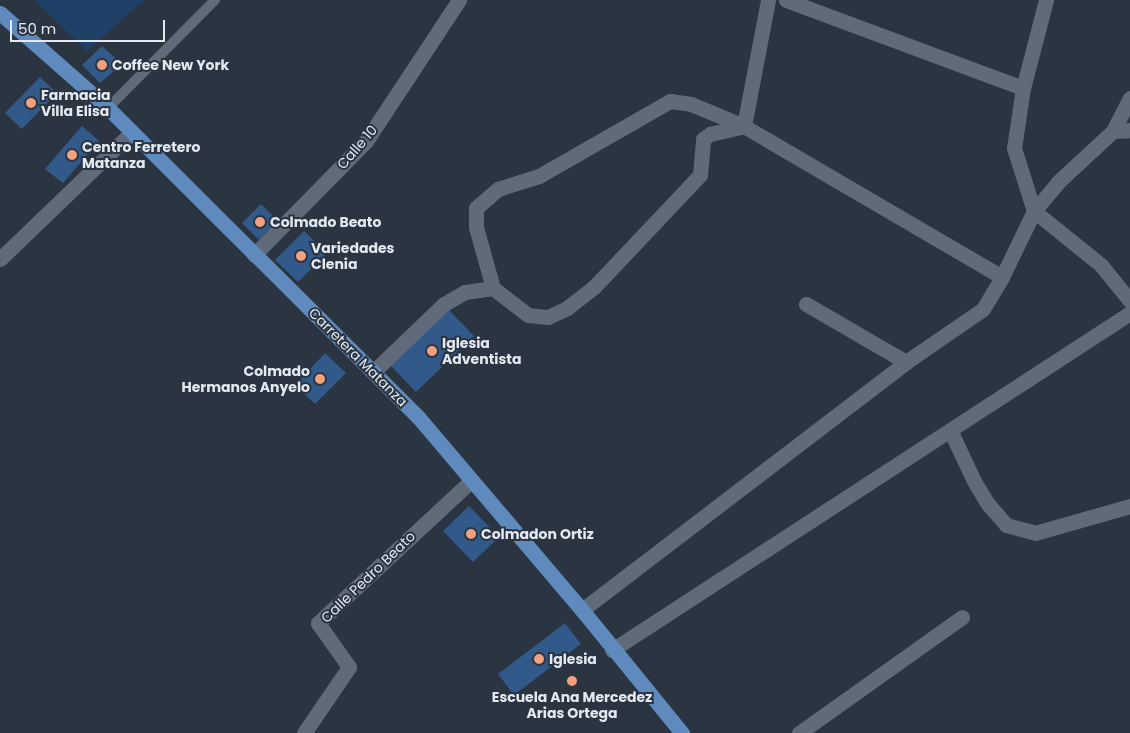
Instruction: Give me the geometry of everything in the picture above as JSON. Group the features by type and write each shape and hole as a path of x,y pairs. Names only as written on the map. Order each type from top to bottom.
{"main road":[{"name":"Carretera Matanza","path":"0,13 108,108 418,418 582,610 612,650 682,733"}],"street":[{"name":"Calle 10","path":"254,255 366,141 459,0"},
{"path":"744,126 768,0"},
{"path":"786,0 1023,88"},
{"path":"1046,0 1023,88 1014,148 1034,211 1101,265 1130,301"},
{"path":"582,610 906,362 983,310 1002,277 1034,211 1058,182 1113,131 1130,98"},
{"path":"744,126 710,134 703,139 700,176 594,287 567,308 548,317 528,315 493,288 476,227 476,208 498,190 539,176 670,101 691,104 744,126 1002,277"},
{"path":"1113,131 1130,130"},
{"path":"0,259 132,132"},
{"path":"373,372 444,304 465,292 493,288"},
{"path":"806,304 906,362"},
{"path":"612,650 1130,313"},
{"path":"950,430 974,481 988,504 1006,525 1035,533 1130,506"},
{"name":"Calle Pedro Beato","path":"304,733 350,667 318,623 471,481"},
{"path":"799,733 962,618"}],"lane":[{"path":"108,108 215,0"}],"shaded area":[{"path":"34,0 144,0 87,51"}],"building":[{"name":"Coffee New York","path":"102,46 122,64 100,83 82,65"},
{"name":"Farmacia Villa Elisa","path":"40,77 57,93 22,129 5,113"},
{"name":"Centro Ferretero Matanza","path":"82,126 99,141 63,183 45,169"},
{"name":"Colmado Beato","path":"261,204 278,221 259,240 242,223"},
{"name":"Variedades Clenia","path":"304,231 327,253 298,282 275,260"},
{"name":"Iglesia Adventista","path":"448,309 474,336 416,392 390,365"},
{"name":"Colmado Hermanos Anyelo","path":"325,353 346,373 315,404 295,385"},
{"name":"Colmadon Ortiz","path":"469,506 499,537 473,562 443,531"},
{"name":"Iglesia","path":"565,623 581,644 514,695 498,674"}],"place":[{"name":"Coffee New York","path":"102,65"},
{"name":"Farmacia Villa Elisa","path":"31,103"},
{"name":"Centro Ferretero Matanza","path":"72,155"},
{"name":"Colmado Beato","path":"260,222"},
{"name":"Variedades Clenia","path":"301,256"},
{"name":"Iglesia Adventista","path":"432,351"},
{"name":"Colmado Hermanos Anyelo","path":"320,379"},
{"name":"Colmadon Ortiz","path":"471,534"},
{"name":"Iglesia","path":"539,659"},
{"name":"Escuela Ana Mercedez Arias Ortega","path":"572,681"}]}
